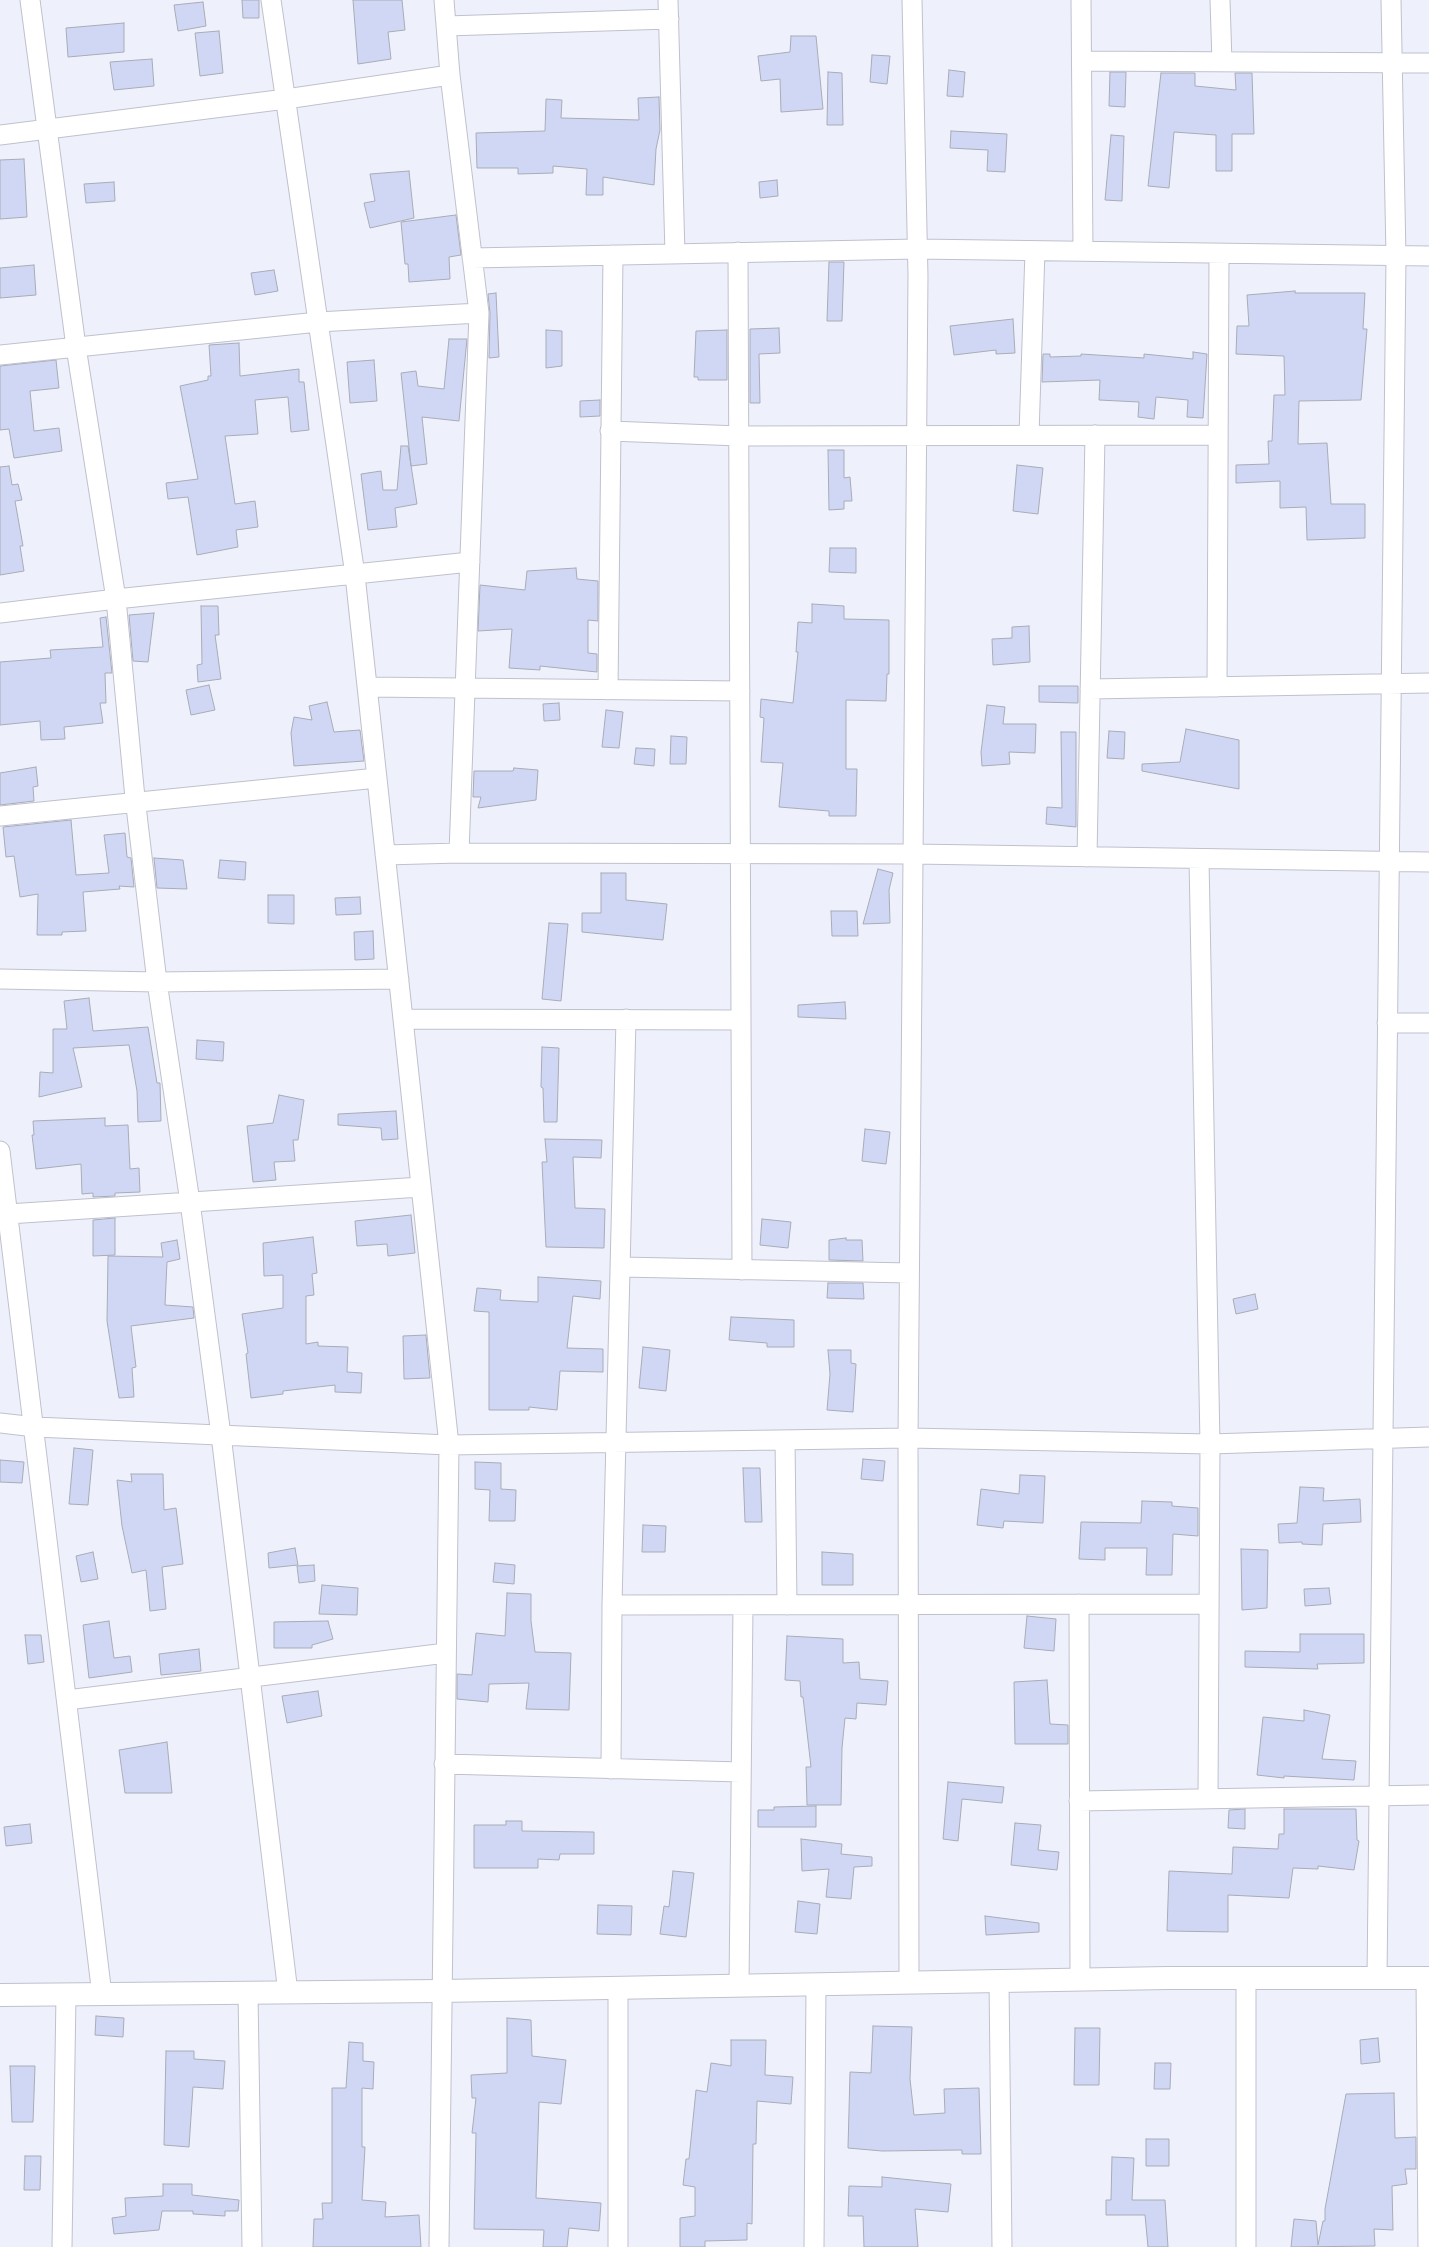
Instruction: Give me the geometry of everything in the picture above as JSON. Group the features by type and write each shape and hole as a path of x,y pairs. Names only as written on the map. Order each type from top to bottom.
{"street":[{"path":"30,0 76,347 116,599 135,802 157,982 190,1202 221,1435 288,1993"},
{"path":"271,0 355,575 448,1445 440,1991 439,2247"},
{"path":"444,0 450,75 479,313 459,853"},
{"path":"668,0 676,254"},
{"path":"909,1983 908,1438 917,249 912,0"},
{"path":"1081,0 1083,252"},
{"path":"1220,0 1222,62"},
{"path":"1377,1978 1396,257 1391,0"},
{"path":"446,26 669,19"},
{"path":"1082,61 1429,63"},
{"path":"0,135 47,131 450,75"},
{"path":"472,258 917,249 1429,256"},
{"path":"1029,435 1035,251"},
{"path":"738,252 742,1270"},
{"path":"1217,687 1219,254"},
{"path":"608,690 612,255"},
{"path":"0,355 318,322 479,313"},
{"path":"610,431 739,436 1218,435"},
{"path":"1087,857 1095,435"},
{"path":"0,613 470,562"},
{"path":"1090,689 1429,683"},
{"path":"367,687 740,691"},
{"path":"0,816 377,778"},
{"path":"385,855 459,853 913,854 1429,862"},
{"path":"1199,859 1210,1444 1208,1798"},
{"path":"0,979 157,982 399,980"},
{"path":"403,1019 741,1020"},
{"path":"611,1768 612,1605 626,1019"},
{"path":"1387,1023 1429,1023"},
{"path":"0,1151 102,1994"},
{"path":"8,1214 421,1187"},
{"path":"621,1267 909,1273"},
{"path":"0,1423 34,1427 448,1445 908,1438 1210,1444 1429,1437"},
{"path":"785,1440 787,1605"},
{"path":"1079,1604 1080,1980"},
{"path":"612,1605 1209,1604"},
{"path":"739,1986 743,1605"},
{"path":"67,1700 446,1653"},
{"path":"444,1764 741,1772"},
{"path":"1079,1801 1429,1795"},
{"path":"1246,1978 1246,2247"},
{"path":"0,1995 440,1991 1246,1978 1427,1978 1428,2247"},
{"path":"999,1981 1002,2247"},
{"path":"814,2247 816,1984"},
{"path":"618,1988 618,2247"},
{"path":"248,1993 252,2247"},
{"path":"62,2247 66,1995"}],"building":[{"path":"242,0 259,0 259,18 243,18"},
{"path":"353,0 402,0 405,30 388,32 391,59 358,64"},
{"path":"203,2 206,26 178,31 174,5"},
{"path":"124,23 124,52 68,57 66,28"},
{"path":"219,31 223,73 200,76 195,33"},
{"path":"791,36 816,36 823,109 781,112 780,79 761,81 758,56 790,52"},
{"path":"872,55 890,56 887,84 870,82"},
{"path":"152,59 154,86 114,90 110,62"},
{"path":"949,70 965,72 963,97 947,96"},
{"path":"828,72 842,73 843,125 827,125"},
{"path":"1110,72 1126,72 1125,107 1109,106"},
{"path":"1161,73 1195,73 1195,86 1236,90 1235,73 1252,73 1254,134 1232,134 1232,171 1216,171 1216,135 1174,132 1169,188 1148,186"},
{"path":"659,97 660,130 656,149 654,185 603,177 603,195 586,195 587,169 553,166 553,173 518,174 518,168 477,168 476,133 545,131 546,99 562,100 561,118 639,120 638,98"},
{"path":"951,131 1007,134 1005,172 987,171 988,150 950,148"},
{"path":"1111,135 1124,136 1122,201 1105,200"},
{"path":"24,159 27,217 0,219 0,160"},
{"path":"409,171 414,218 370,228 364,203 375,201 370,174"},
{"path":"777,180 778,196 760,198 759,182"},
{"path":"114,182 115,201 86,203 84,184"},
{"path":"456,215 461,255 449,257 450,279 409,282 408,264 405,264 401,222"},
{"path":"829,262 844,262 842,321 827,321"},
{"path":"34,265 36,295 0,298 0,268"},
{"path":"274,270 278,291 255,295 251,273"},
{"path":"1295,291 1295,293 1365,293 1363,329 1367,329 1361,400 1299,401 1298,444 1327,443 1331,504 1365,504 1365,538 1307,540 1306,507 1280,508 1280,481 1236,483 1236,465 1269,464 1268,441 1272,441 1274,395 1285,395 1284,356 1236,354 1237,326 1249,326 1247,295"},
{"path":"496,293 499,357 489,358 490,313 488,294"},
{"path":"1013,319 1015,353 996,354 996,350 954,355 950,326"},
{"path":"779,328 780,353 759,354 760,403 750,403 750,329"},
{"path":"546,330 562,331 562,366 546,368"},
{"path":"727,330 727,380 698,380 698,377 694,377 696,331"},
{"path":"449,339 467,339 459,421 422,417 427,464 411,466 401,373 416,371 418,386 444,389"},
{"path":"239,343 240,376 299,369 299,382 304,382 309,430 291,432 288,397 255,400 258,434 225,436 235,504 255,501 258,527 236,530 238,547 197,555 188,497 168,499 166,483 198,479 180,386 208,380 208,376 211,376 209,345"},
{"path":"1193,352 1207,354 1203,418 1187,417 1188,400 1156,397 1154,419 1138,417 1139,402 1099,400 1100,380 1042,382 1043,354 1050,354 1050,357 1081,356 1081,354 1144,358 1144,354 1193,359"},
{"path":"56,360 59,388 30,391 34,431 59,428 62,451 14,458 9,429 0,430 0,366"},
{"path":"374,360 377,401 350,403 347,362"},
{"path":"600,400 600,416 580,417 580,401"},
{"path":"401,446 408,446 417,504 395,508 397,527 368,530 361,474 381,471 383,490 397,490"},
{"path":"828,450 844,450 844,478 850,477 852,501 844,501 844,509 829,510"},
{"path":"1017,465 1043,468 1038,514 1013,511"},
{"path":"9,466 12,485 18,484 22,500 15,501 23,546 20,546 24,571 0,575 0,467"},
{"path":"830,548 856,548 856,573 829,572"},
{"path":"576,568 577,579 598,581 598,621 588,620 588,653 597,654 597,672 540,666 540,670 509,668 512,629 478,631 480,585 525,590 527,571"},
{"path":"812,604 844,606 844,619 889,620 889,674 887,674 886,701 846,700 846,769 857,769 856,816 829,816 829,811 779,807 783,763 761,762 764,718 760,717 761,699 793,703 798,652 796,652 798,622 812,623"},
{"path":"201,606 218,606 219,635 215,635 221,679 198,682 197,665 202,664"},
{"path":"154,613 148,662 133,661 129,615"},
{"path":"106,617 112,673 105,673 106,703 100,703 103,723 64,727 65,739 41,740 40,721 0,725 0,662 51,658 50,650 103,647 100,618"},
{"path":"1029,626 1030,662 993,665 992,639 1012,638 1012,627"},
{"path":"209,685 215,710 191,715 186,690"},
{"path":"1039,686 1078,686 1078,703 1039,702"},
{"path":"327,702 334,732 360,730 364,761 294,766 291,733 294,717 312,720 309,706"},
{"path":"559,703 560,720 544,721 543,704"},
{"path":"987,705 1005,707 1003,724 1036,724 1035,753 1009,752 1010,764 982,766 981,752"},
{"path":"606,710 623,712 619,748 602,747"},
{"path":"1186,729 1239,740 1239,789 1142,771 1142,764 1180,762"},
{"path":"1109,731 1125,732 1124,759 1107,758"},
{"path":"1061,732 1076,732 1076,827 1046,824 1047,807 1062,808"},
{"path":"671,736 687,737 686,764 670,764"},
{"path":"636,748 655,749 654,766 634,764"},
{"path":"36,767 38,786 33,787 34,801 0,805 0,773"},
{"path":"514,768 538,770 536,800 478,808 481,797 473,797 474,771 513,771"},
{"path":"71,820 76,875 109,873 104,835 125,833 127,857 131,858 134,887 119,886 120,889 83,892 86,931 62,932 62,935 37,935 38,894 20,897 14,856 6,857 3,827"},
{"path":"154,858 183,860 187,889 157,888"},
{"path":"220,860 246,862 245,880 218,878"},
{"path":"878,869 893,873 889,890 890,923 863,924"},
{"path":"601,873 626,873 626,900 667,904 663,940 582,932 582,913 601,913"},
{"path":"268,895 294,895 294,924 268,923"},
{"path":"360,897 361,914 336,915 335,898"},
{"path":"831,911 857,911 858,936 832,936"},
{"path":"549,923 568,924 561,1001 542,999"},
{"path":"373,931 374,959 355,960 354,932"},
{"path":"89,998 93,1031 148,1027 157,1083 160,1083 161,1121 138,1122 137,1091 129,1045 73,1048 82,1087 39,1097 40,1072 53,1073 53,1029 67,1029 64,1001"},
{"path":"845,1002 846,1019 798,1017 798,1005"},
{"path":"197,1040 224,1042 223,1061 196,1059"},
{"path":"542,1047 559,1048 557,1122 544,1122 543,1088 541,1087"},
{"path":"279,1095 304,1100 298,1140 293,1140 295,1161 274,1162 276,1180 253,1182 247,1126 273,1123"},
{"path":"396,1111 398,1139 382,1140 381,1128 338,1125 338,1114"},
{"path":"105,1118 105,1126 128,1125 130,1169 139,1168 140,1192 115,1193 115,1196 93,1197 93,1193 82,1194 81,1164 36,1169 32,1135 34,1135 33,1121"},
{"path":"865,1129 890,1132 886,1164 862,1161"},
{"path":"545,1139 602,1140 601,1158 573,1157 575,1208 605,1209 604,1248 546,1247 542,1162 547,1162"},
{"path":"411,1215 415,1253 388,1256 387,1244 357,1246 355,1221"},
{"path":"115,1218 115,1255 93,1256 93,1220"},
{"path":"762,1219 791,1222 788,1248 760,1245"},
{"path":"313,1237 317,1273 312,1274 314,1295 306,1296 306,1344 318,1342 318,1346 348,1347 347,1372 362,1373 361,1393 335,1392 335,1385 283,1391 283,1394 251,1398 246,1354 248,1353 242,1314 283,1308 283,1275 264,1276 263,1243"},
{"path":"846,1238 846,1240 862,1240 863,1261 829,1260 829,1240"},
{"path":"177,1240 180,1259 167,1262 165,1305 193,1307 194,1318 131,1326 136,1367 132,1368 134,1397 119,1398 107,1321 108,1256 163,1257 161,1243"},
{"path":"538,1277 601,1281 600,1299 573,1296 567,1348 603,1349 603,1372 560,1371 557,1410 529,1407 529,1410 489,1410 489,1312 474,1311 477,1288 501,1290 500,1300 538,1302"},
{"path":"828,1283 863,1283 864,1299 827,1298"},
{"path":"1255,1294 1258,1309 1236,1314 1233,1299"},
{"path":"731,1317 794,1320 794,1347 767,1347 767,1343 729,1340"},
{"path":"426,1335 430,1378 404,1379 403,1336"},
{"path":"643,1347 670,1350 666,1391 639,1388"},
{"path":"828,1350 851,1350 851,1363 856,1364 853,1412 827,1410 830,1374"},
{"path":"74,1448 93,1450 88,1505 69,1504"},
{"path":"863,1459 885,1461 883,1481 861,1479"},
{"path":"0,1460 24,1462 22,1483 0,1482"},
{"path":"475,1462 501,1463 501,1489 516,1490 515,1521 489,1521 490,1490 475,1489"},
{"path":"743,1468 760,1468 762,1522 745,1522"},
{"path":"131,1474 163,1474 164,1510 176,1508 183,1564 162,1567 166,1609 150,1611 146,1570 132,1573 122,1526 117,1480 132,1482"},
{"path":"1020,1475 1045,1476 1043,1523 1004,1521 1003,1528 977,1525 981,1489 1019,1494"},
{"path":"1300,1487 1324,1488 1323,1501 1360,1499 1361,1522 1323,1524 1322,1545 1302,1544 1302,1542 1279,1543 1278,1524 1297,1523"},
{"path":"1142,1501 1172,1502 1172,1506 1198,1508 1198,1536 1173,1534 1172,1575 1146,1575 1147,1548 1105,1548 1105,1560 1079,1559 1081,1522 1141,1523"},
{"path":"643,1525 666,1526 665,1552 642,1552"},
{"path":"295,1548 298,1565 269,1568 268,1553"},
{"path":"1241,1549 1268,1550 1267,1608 1242,1610"},
{"path":"93,1552 98,1579 81,1582 76,1556"},
{"path":"822,1552 853,1554 853,1585 822,1585"},
{"path":"495,1563 515,1565 514,1584 493,1582"},
{"path":"314,1565 315,1581 299,1583 297,1566"},
{"path":"322,1585 358,1588 357,1615 319,1614"},
{"path":"1329,1588 1331,1604 1305,1606 1304,1589"},
{"path":"507,1593 531,1594 531,1621 535,1652 571,1653 569,1710 526,1709 529,1683 489,1684 488,1702 457,1699 457,1674 472,1675 476,1633 505,1636"},
{"path":"1027,1616 1056,1619 1054,1651 1024,1648"},
{"path":"109,1621 114,1658 130,1656 132,1672 89,1678 83,1625"},
{"path":"328,1621 333,1639 312,1645 312,1648 274,1648 274,1622"},
{"path":"1300,1634 1364,1634 1364,1663 1317,1664 1318,1669 1245,1667 1245,1651 1300,1652"},
{"path":"25,1635 41,1635 44,1662 28,1664"},
{"path":"787,1636 843,1639 843,1663 859,1662 860,1679 888,1681 886,1705 857,1703 856,1719 845,1718 842,1748 841,1805 807,1805 806,1767 811,1767 803,1697 801,1697 800,1681 785,1680"},
{"path":"199,1649 201,1671 161,1675 159,1654"},
{"path":"1047,1680 1050,1724 1068,1725 1068,1744 1015,1744 1014,1682"},
{"path":"318,1691 322,1716 287,1723 282,1696"},
{"path":"1304,1710 1330,1715 1322,1759 1356,1761 1354,1780 1284,1776 1284,1778 1257,1775 1263,1717 1304,1721"},
{"path":"167,1742 172,1793 125,1793 119,1750"},
{"path":"948,1782 1004,1787 1002,1803 962,1799 958,1841 943,1839"},
{"path":"816,1806 816,1827 758,1827 758,1810 774,1810 774,1807"},
{"path":"1245,1809 1245,1829 1228,1828 1229,1810"},
{"path":"1284,1809 1356,1809 1357,1840 1359,1841 1354,1870 1318,1866 1318,1869 1293,1868 1289,1898 1228,1895 1228,1932 1167,1931 1169,1871 1232,1874 1233,1847 1278,1849 1279,1834 1284,1834"},
{"path":"506,1821 522,1821 522,1831 594,1832 594,1854 560,1854 559,1860 538,1859 538,1868 474,1868 474,1825 506,1825"},
{"path":"1015,1823 1041,1825 1038,1850 1059,1852 1057,1870 1011,1865"},
{"path":"30,1824 32,1843 6,1846 4,1827"},
{"path":"801,1839 842,1844 841,1854 872,1857 872,1866 854,1867 851,1899 826,1897 829,1869 802,1871"},
{"path":"673,1871 694,1873 686,1937 660,1934 664,1906 669,1907"},
{"path":"798,1901 820,1904 817,1934 795,1932"},
{"path":"598,1905 632,1906 631,1935 597,1934"},
{"path":"985,1916 1039,1923 1039,1932 986,1935"},
{"path":"96,2016 124,2018 123,2037 95,2035"},
{"path":"507,2018 531,2020 532,2056 566,2060 561,2104 539,2102 536,2198 601,2203 599,2231 569,2228 567,2247 543,2247 544,2230 474,2229 476,2133 472,2133 476,2098 472,2098 471,2075 507,2073"},
{"path":"873,2026 912,2027 910,2079 914,2115 945,2113 944,2089 979,2088 981,2154 962,2154 962,2150 882,2151 848,2148 850,2072 871,2073"},
{"path":"1075,2028 1100,2028 1099,2085 1074,2085"},
{"path":"1378,2038 1380,2062 1361,2064 1360,2040"},
{"path":"731,2040 766,2040 765,2075 793,2077 791,2104 757,2101 756,2144 753,2144 752,2224 747,2223 747,2240 705,2241 705,2247 680,2247 680,2218 695,2216 695,2187 683,2185 686,2159 689,2159 696,2090 707,2092 711,2063 731,2066"},
{"path":"349,2042 363,2043 363,2061 374,2062 373,2089 362,2088 362,2147 365,2147 362,2200 386,2202 385,2217 419,2215 421,2247 313,2247 314,2219 323,2219 322,2203 332,2203 332,2088 346,2088"},
{"path":"166,2051 194,2051 194,2059 225,2061 223,2089 193,2087 189,2147 164,2145"},
{"path":"1155,2063 1171,2063 1170,2089 1154,2089"},
{"path":"10,2066 35,2066 33,2122 12,2122"},
{"path":"1394,2093 1395,2138 1416,2137 1416,2169 1405,2169 1407,2184 1392,2186 1393,2230 1374,2229 1375,2246 1291,2247 1294,2219 1316,2221 1318,2245 1323,2221 1325,2221 1325,2209 1346,2094"},
{"path":"1146,2139 1169,2139 1169,2166 1146,2166"},
{"path":"25,2156 41,2156 40,2190 24,2190"},
{"path":"1112,2157 1134,2158 1132,2200 1165,2200 1168,2247 1148,2247 1145,2215 1106,2215 1106,2200 1111,2200"},
{"path":"882,2177 951,2184 948,2212 915,2209 918,2247 864,2247 863,2216 848,2216 849,2186 882,2187"},
{"path":"163,2184 192,2184 192,2195 239,2200 238,2211 225,2211 225,2216 193,2214 193,2211 162,2211 159,2230 114,2234 112,2218 126,2216 125,2198 163,2196"}]}
